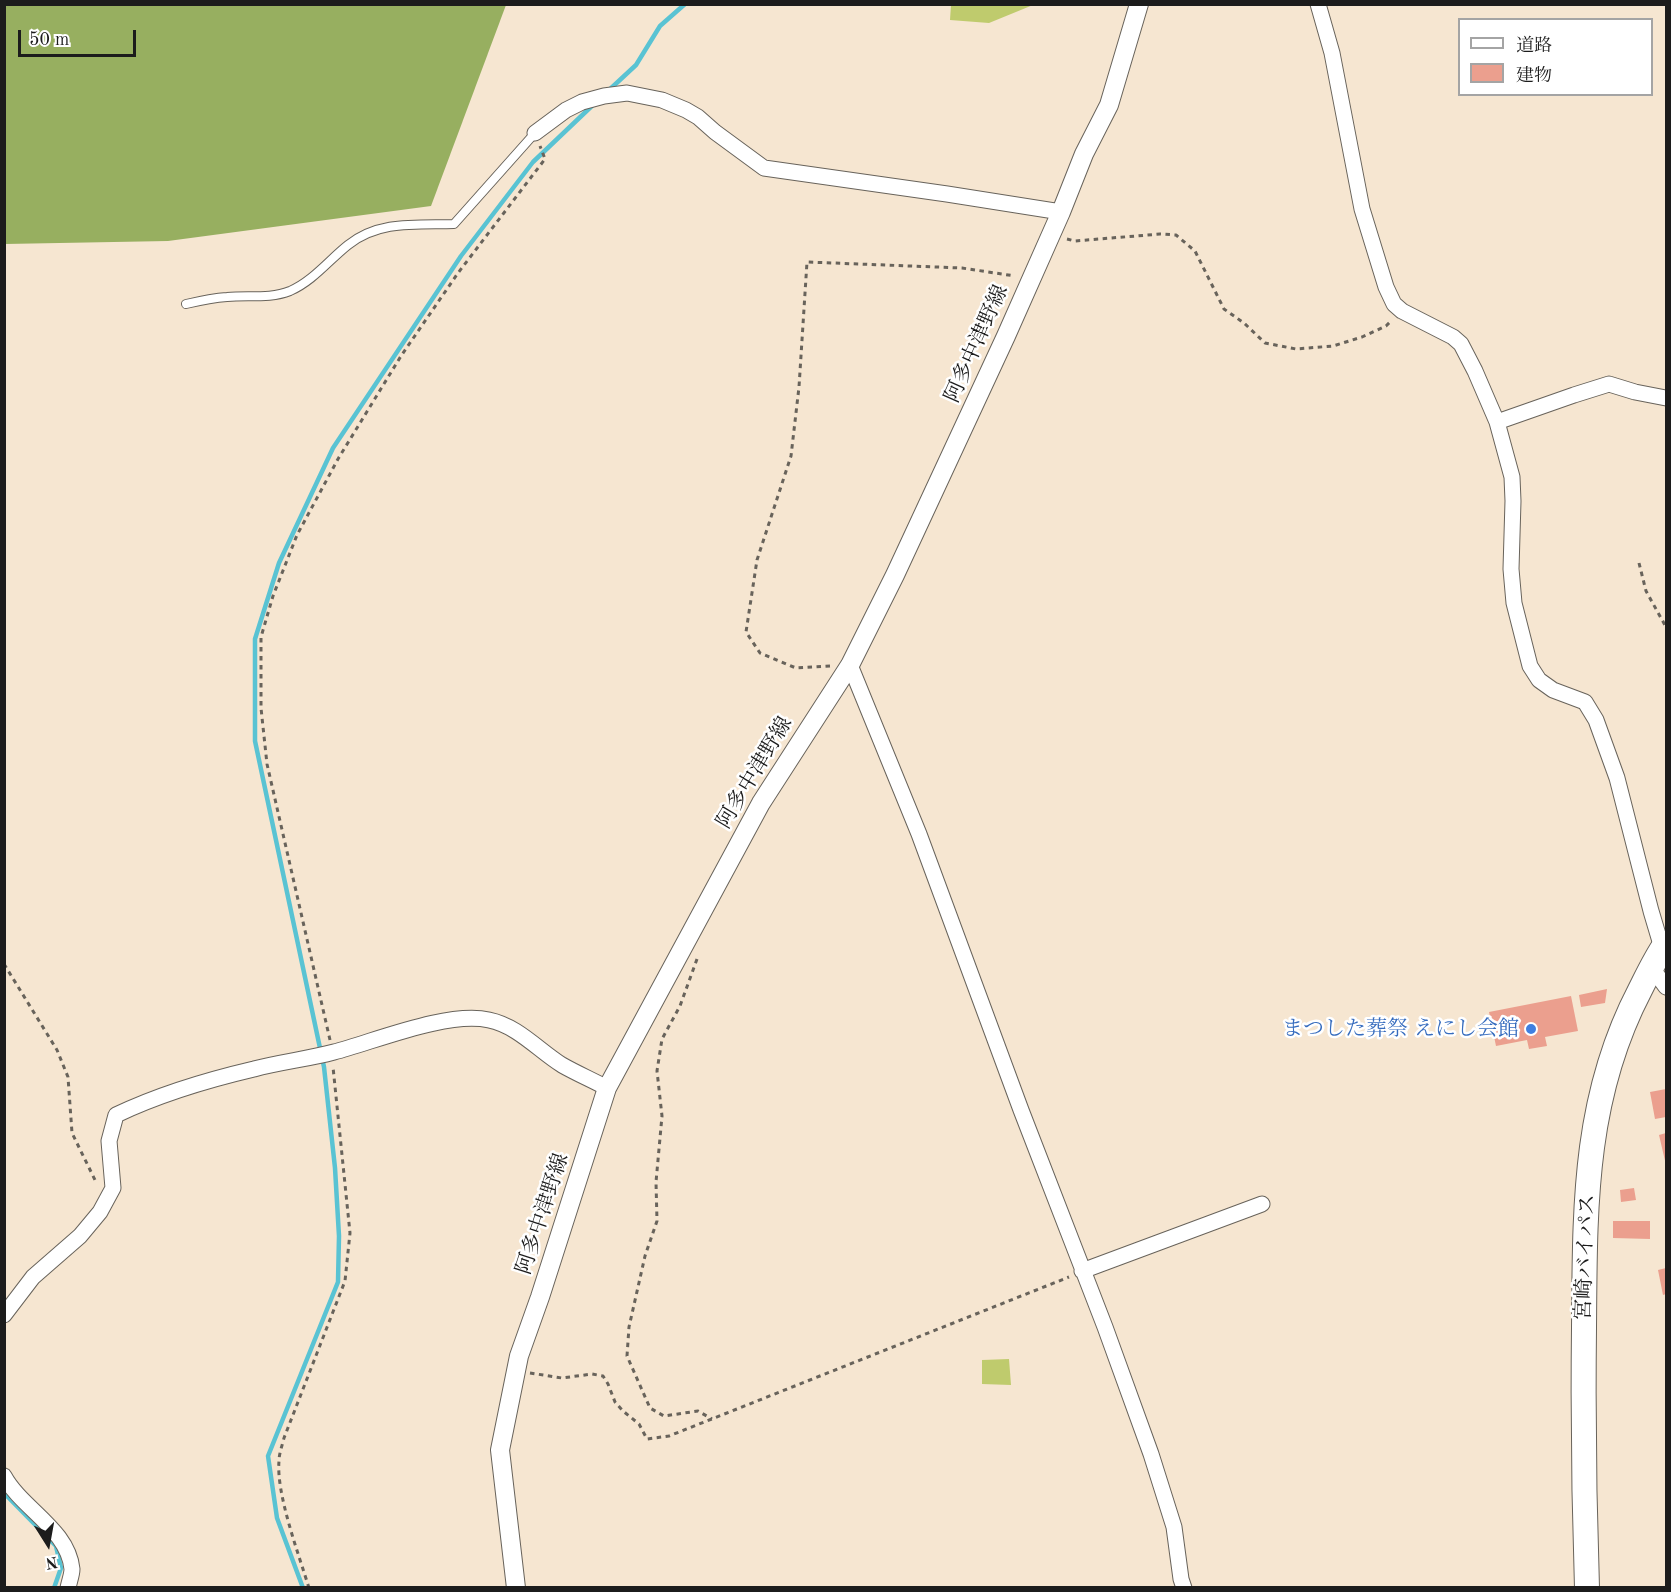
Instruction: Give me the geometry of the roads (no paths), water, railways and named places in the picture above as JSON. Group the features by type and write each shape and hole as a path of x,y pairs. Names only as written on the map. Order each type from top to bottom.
{"highway":[{"name":"宮崎バイパス","path":"1587,1587 1583,1348 1585,1222 1590,1152 1608,1065 1628,1012 1660,953"}],"street":[{"name":"阿多中津野線","path":"516,1587 500,1450 514,1371 607,1088 761,803 850,665 912,541 1108,105 1139,4"},
{"path":"1318,4 1332,53 1362,209 1372,248 1394,304 1402,311 1453,337 1461,344 1497,422 1512,477 1511,569 1514,603 1530,666 1539,680 1553,690 1585,702 1596,720 1617,778 1660,953 1666,987"},
{"path":"535,133 560,114 582,102 627,93 662,100 686,110 764,168 1061,212"},
{"path":"1497,422 1609,384 1666,398"},
{"path":"850,665 919,834 1105,1327 1151,1454 1174,1527 1184,1587"},
{"path":"4,1315 33,1277 80,1236 100,1212 113,1188 109,1141 116,1115 166,1094 254,1069 333,1052 457,1019 487,1019 502,1023 517,1031 562,1065 607,1088"},
{"path":"1082,1271 1262,1203"},
{"path":"4,1476 12,1490 63,1542 72,1570 68,1587"}],"lane":[{"path":"186,304 228,297 276,295 291,291 309,279 349,243 374,230 417,223 454,224 535,133"}],"waterway":[{"path":"608,91 636,65 660,26 685,4"},
{"path":"303,1588 277,1518 268,1456 338,1282 339,1236 335,1168 324,1067 255,741 255,639 279,563 333,448 461,256 533,162 595,103"},
{"path":"4,1493 56,1546 61,1568 54,1588"}],"place":[{"name":"まつした葬祭 えにし会館","path":"1531,1029"}]}
